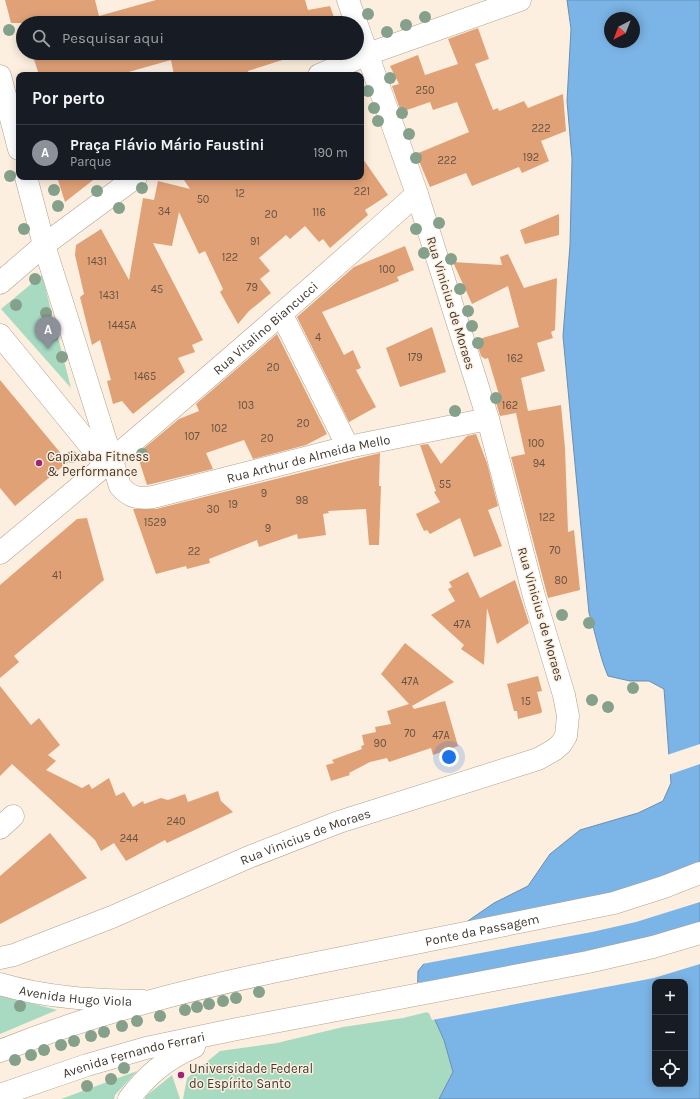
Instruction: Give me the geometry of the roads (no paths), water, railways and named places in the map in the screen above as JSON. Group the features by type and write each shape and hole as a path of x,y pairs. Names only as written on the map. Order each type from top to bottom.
{"street":[{"name":"Rua Vinicius de Moraes","path":"348,0 354,16"},
{"path":"364,56 520,0"},
{"name":"Rua Vinicius de Moraes","path":"0,958 14,956 112,917 248,857 339,822 538,759 561,744 566,736 568,727 564,695 534,596 488,419 417,194 364,43"},
{"path":"326,72 354,60"},
{"path":"0,76 16,137"},
{"path":"27,180 44,245 109,463"},
{"path":"0,283 44,245 132,180"},
{"name":"Rua Vitalino Biancucci","path":"0,553 109,463 282,315 417,194"},
{"path":"282,315 348,447"},
{"path":"0,335 109,463"},
{"name":"Rua Arthur de Almeida Mello","path":"109,463 120,486 130,496 143,498 153,497 348,447 488,419"},
{"name":"Ponte da Passagem","path":"152,1001 260,974 614,903 664,887 700,873"},
{"name":"Avenida Fernando Ferrari","path":"0,1095 86,1065 146,1048 232,1030 588,962 653,947 700,933"},
{"name":"Avenida Hugo Viola","path":"0,984 23,991 66,998 152,1001"},
{"path":"0,1051 66,1026 152,1001"},
{"path":"129,1099 150,1074 165,1061 232,1030"}],"water":[{"path":"567,0 700,0 700,1099 439,1099 453,1072 444,1040 431,1011 417,1008 418,971 446,936 494,903 528,886 550,854 580,830 638,813 663,801 671,783 664,689 649,681 630,681 608,676 589,613 563,336 570,245 572,159 567,101 571,29"}],"place":[{"name":"Praça Flávio Mário Faustini","path":"48,349"},
{"name":"Capixaba Fitness & Performance","path":"39,463"},
{"name":"Universidade Federal do Espírito Santo","path":"181,1075"}]}
